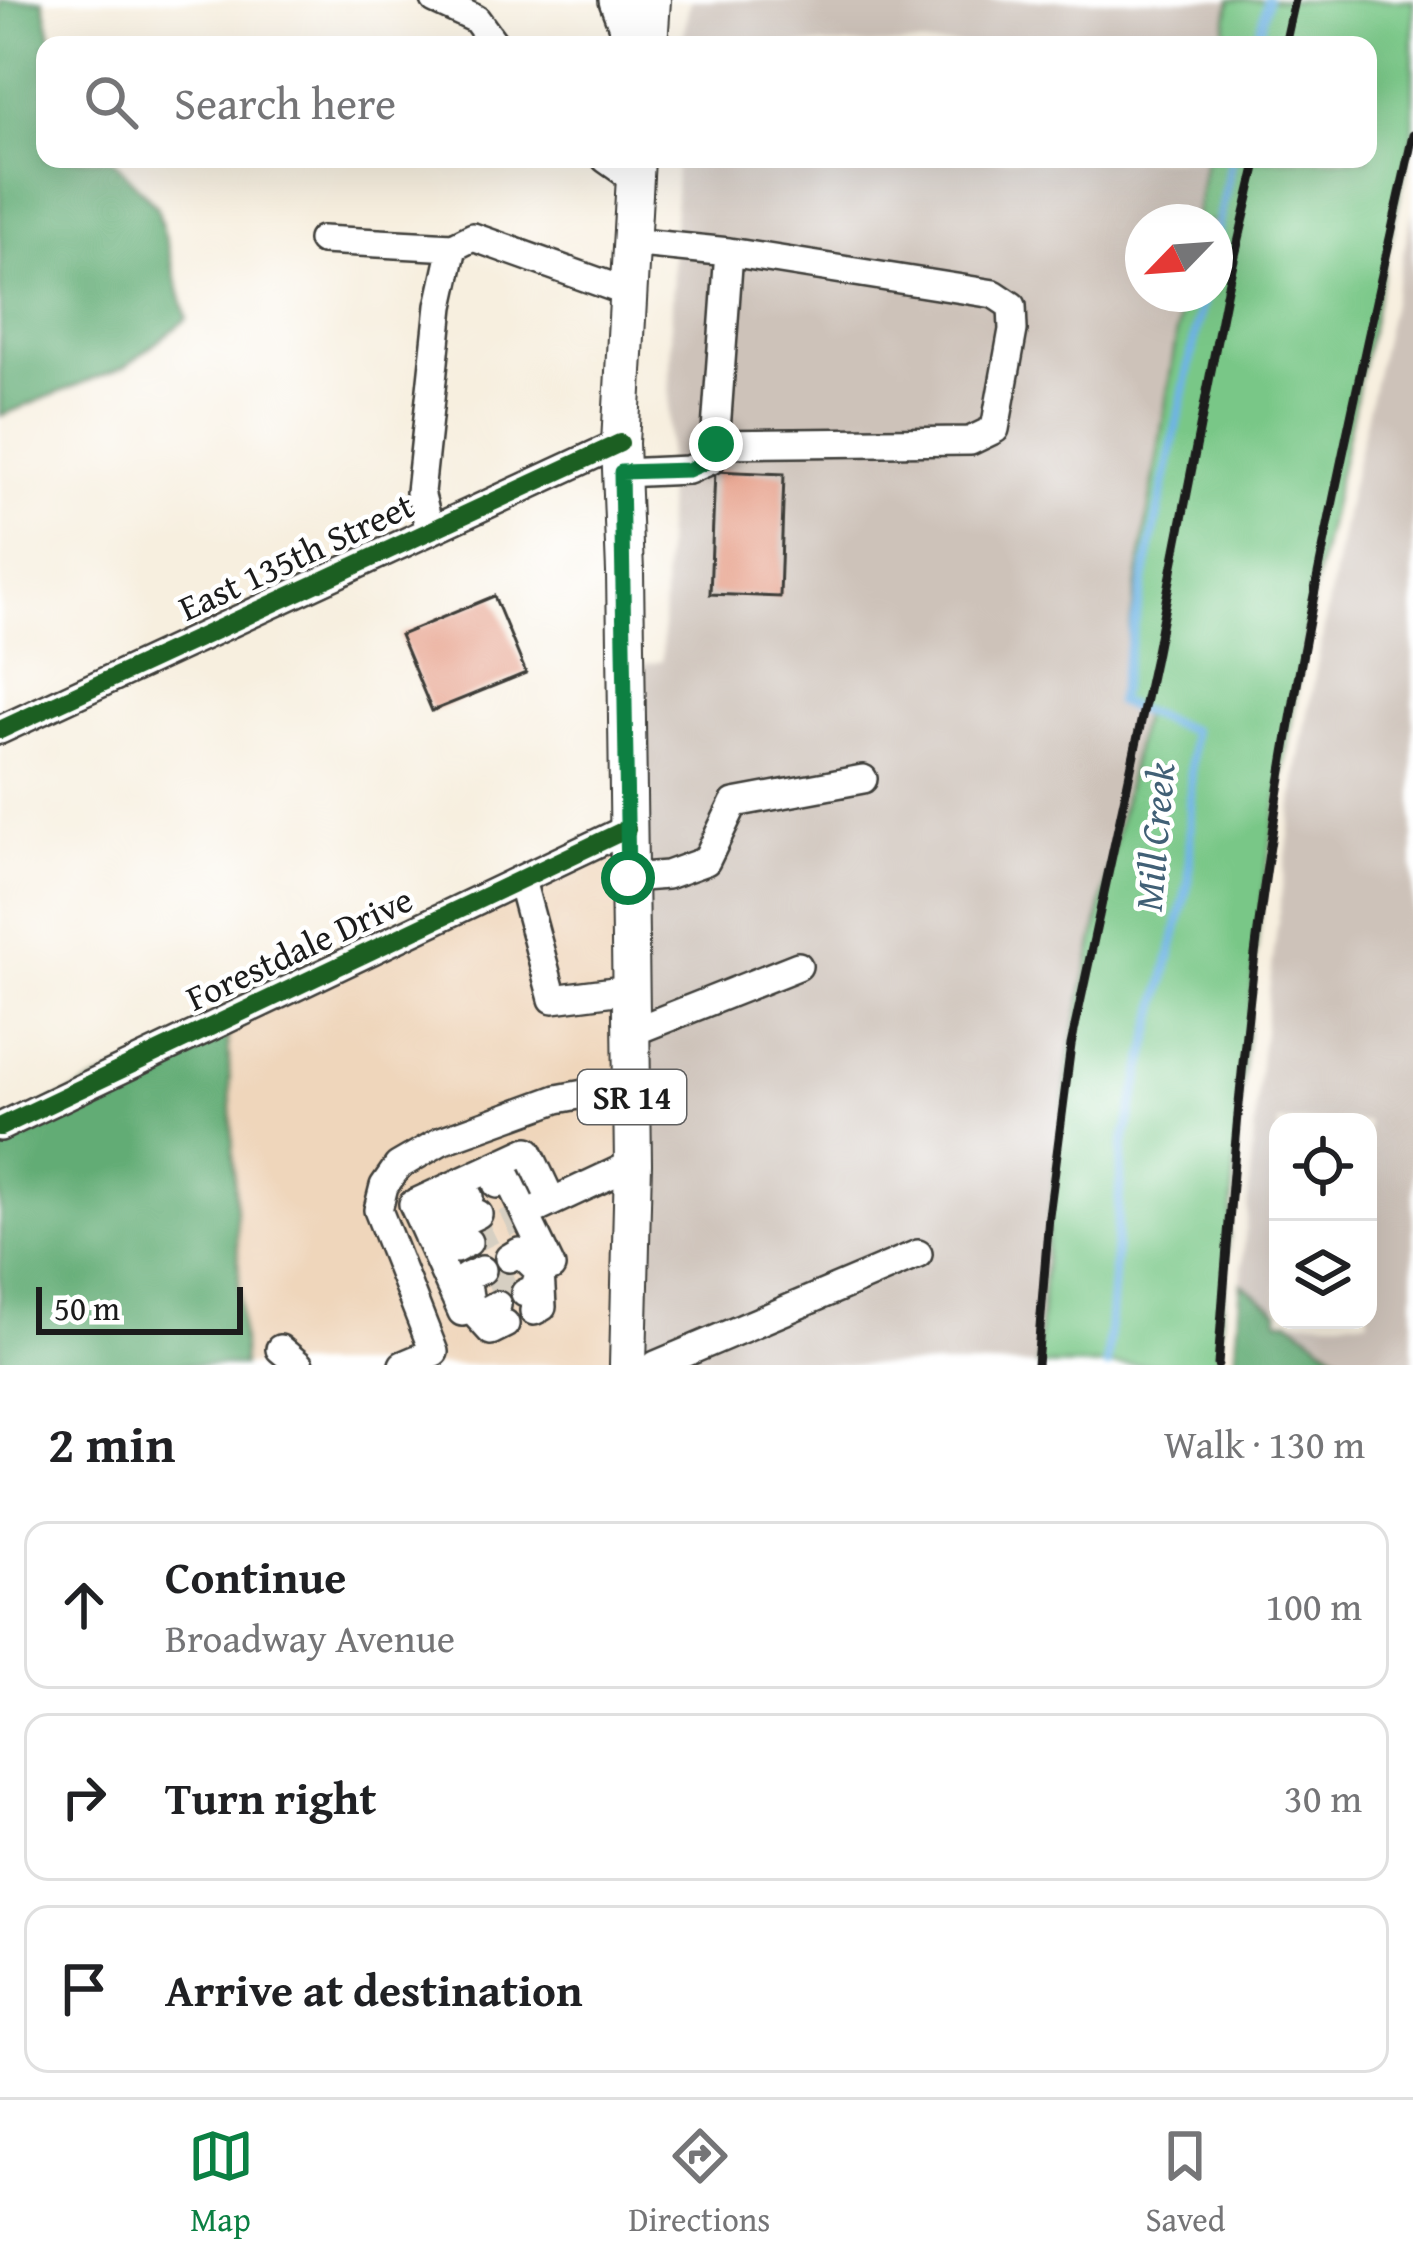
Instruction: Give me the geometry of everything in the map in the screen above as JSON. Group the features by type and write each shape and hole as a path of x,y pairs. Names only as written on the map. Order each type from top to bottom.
{"highway":[{"path":"619,0 633,36"}],"main road":[{"path":"650,36 652,0"},
{"name":"SR 14","path":"625,168 629,242 620,458 632,1032 628,1365"}],"street":[{"path":"435,0 476,19 488,36"},
{"path":"322,240 453,247 473,237 627,292"},
{"path":"629,242 729,252 994,294 1012,306 1013,330 994,429 970,441 716,444"},
{"path":"430,530 420,492 440,306 453,247"},
{"path":"620,458 698,469 711,460 716,444 729,252"},
{"name":"East 135th Street","path":"0,730 430,530 620,458"},
{"path":"628,878 667,875 706,861 734,803 863,779"},
{"name":"Forestdale Drive","path":"0,1127 627,830"},
{"path":"521,880 553,998 630,989"},
{"path":"632,1032 798,966"},
{"path":"404,1365 434,1352 378,1210 384,1186 398,1166 488,1120 557,1099 632,1085"},
{"path":"489,1299 462,1312 433,1236 413,1204 528,1150 552,1202"},
{"path":"525,1282 551,1267 512,1203 552,1202 633,1164"},
{"path":"433,1236 474,1206"},
{"path":"433,1236 455,1249 468,1242"},
{"path":"656,1365 918,1254"}],"shaded area":[{"path":"690,0 1230,0 1224,36 684,36"},
{"path":"676,168 1204,168 1198,204 1125,204 1125,312 1180,312 1118,702 1143,710 1071,1045 1049,1216 1037,1365 628,1365 626,668 662,661"},
{"path":"1413,210 1413,1365 1350,1365 1302,1329 1377,1329 1377,1113 1269,1113 1269,1304 1241,1283 1261,1053 1297,772 1348,499"},
{"path":"627,829 626,1365 243,1365 227,1019"}],"green space":[{"path":"0,0 43,0 51,36 36,36 36,168 120,168 157,207 187,319 126,366 0,416"},
{"path":"1230,0 1413,0 1413,135 1312,598 1262,898 1218,1365 1037,1365 1049,1216 1071,1045 1143,711 1118,702 1180,312 1233,312 1233,204 1198,204 1204,168 1377,168 1377,36 1224,36"},
{"path":"227,1019 243,1365 0,1365 0,1127"},
{"path":"1241,1283 1269,1304 1269,1329 1302,1329 1350,1365 1235,1365"}],"building":[{"path":"715,471 784,474 780,597 710,594"},
{"path":"494,596 526,673 432,711 400,635"}],"waterway":[{"name":"Mill Creek","path":"1259,36 1267,0"},
{"name":"Mill Creek","path":"1223,204 1230,168"},
{"name":"Mill Creek","path":"1107,1365 1123,1146 1189,880 1192,731 1118,702 1200,312"}],"tunnel":[{"path":"468,1242 515,1219"},
{"path":"489,1288 517,1276"}],"railway":[{"path":"1287,36 1295,0"},
{"path":"1218,1365 1248,1011 1277,798 1330,513 1413,135"},
{"path":"1037,1365 1049,1216 1071,1045 1256,168"}],"cycle path":[{"path":"0,730 620,443"},
{"path":"0,1127 627,829"}],"route":[{"path":"628,878 621,472 698,469 711,460 716,444"}]}
